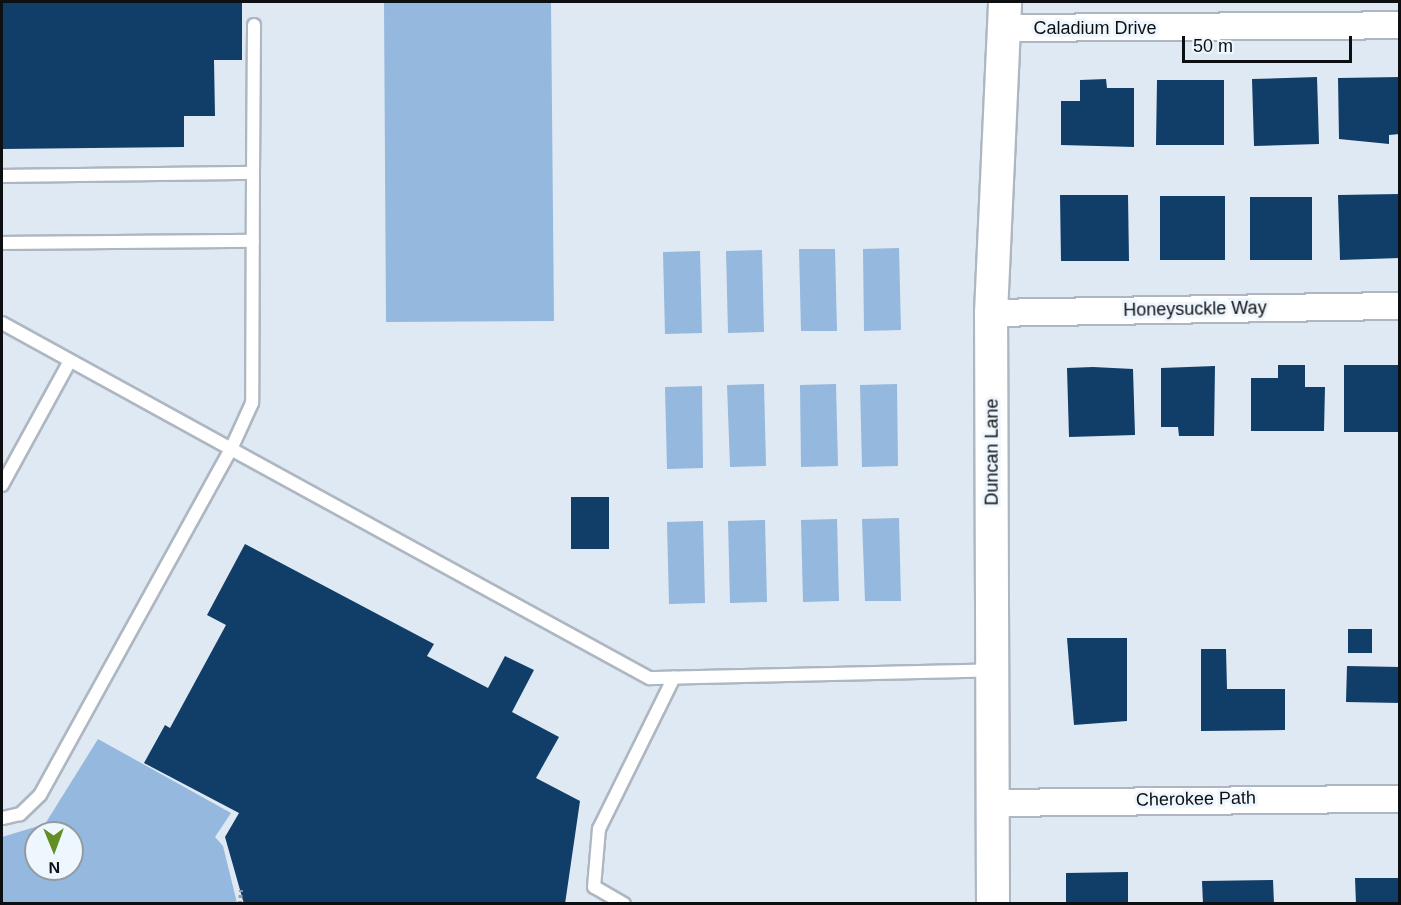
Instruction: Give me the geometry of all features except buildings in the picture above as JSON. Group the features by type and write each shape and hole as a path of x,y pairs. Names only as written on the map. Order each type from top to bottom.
{"street":[{"name":"Caladium Drive","path":"1006,15 1400,25"},
{"name":"Duncan Lane","path":"993,903 991,313 1006,15"},
{"name":"Honeysuckle Way","path":"991,313 1400,306"},
{"name":"Cherokee Path","path":"993,803 1400,799"}],"lane":[{"path":"2,818 20,814 40,795 231,449 252,403 254,25"},
{"path":"2,177 253,173"},
{"path":"2,243 253,241"},
{"path":"2,323 650,678 992,670"},
{"path":"2,485 70,361"},
{"path":"624,903 594,887 599,829 674,677"}],"path":[{"path":"240,903 241,890"}],"shaded area":[{"path":"384,2 551,2 554,321 386,322"},
{"path":"899,248 901,330 864,331 863,249"},
{"path":"799,249 835,249 837,331 801,331"},
{"path":"762,250 764,332 728,333 726,251"},
{"path":"700,251 702,333 665,334 663,252"},
{"path":"764,384 766,466 730,467 727,385"},
{"path":"836,384 838,466 801,467 800,385"},
{"path":"897,384 898,466 862,467 860,385"},
{"path":"702,386 703,468 667,469 665,387"},
{"path":"899,518 901,601 865,601 862,519"},
{"path":"837,519 839,601 803,602 801,520"},
{"path":"765,520 767,602 730,603 728,521"},
{"path":"703,521 705,603 669,604 667,522"},
{"path":"98,739 231,813 215,837 223,846 237,903 2,904 2,837 24,830 24,881 84,881 84,821 47,821"}]}
